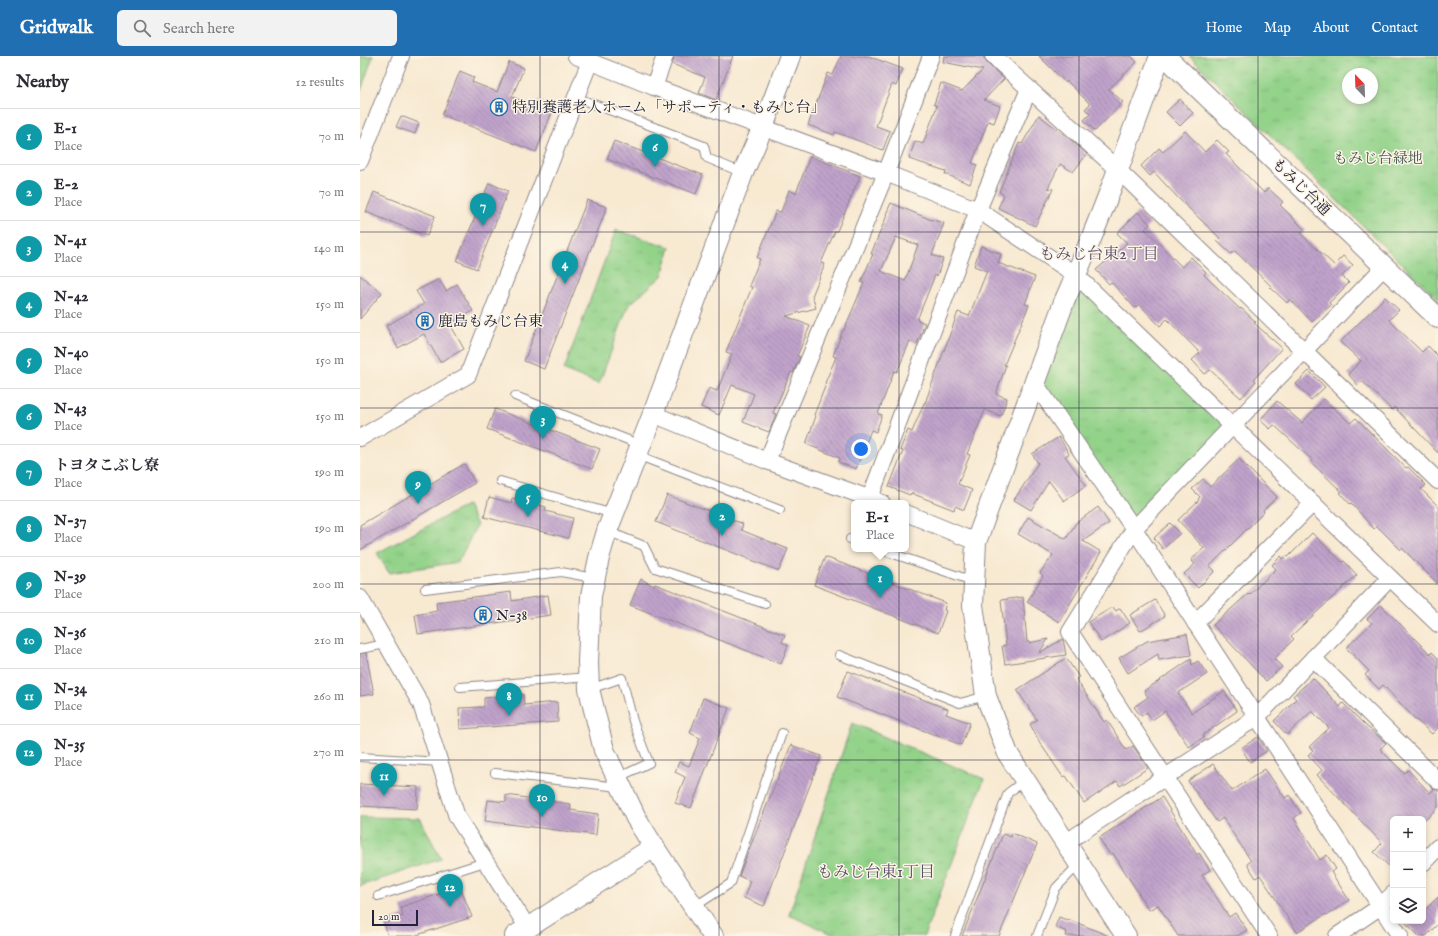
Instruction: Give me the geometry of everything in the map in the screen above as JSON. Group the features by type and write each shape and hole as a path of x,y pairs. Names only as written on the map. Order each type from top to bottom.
{"street":[{"path":"360,161 401,56"},
{"path":"654,87 665,56"},
{"path":"713,936 636,818 604,750 589,683 588,662 591,596 599,558 610,522 653,414 743,173 763,127 790,56"},
{"path":"767,461 886,173 931,56"},
{"path":"993,56 1118,170 1438,481"},
{"path":"1126,936 1008,754 986,696 973,605 976,542 1064,302 1118,170 1160,56"},
{"name":"もみじ台通","path":"1164,56 1438,318"},
{"path":"360,438 468,375 575,97 583,59 654,87 886,173 978,210 1076,274 1438,624"},
{"path":"653,414 767,461 876,500 978,210 1029,89"},
{"path":"1269,936 1070,632 1134,529 1385,266"},
{"path":"1035,383 1134,529 1400,936"},
{"path":"1195,623 1313,503"},
{"path":"909,514 976,542"},
{"path":"1065,843 1257,717 1390,578"},
{"path":"360,598 421,704 457,817 485,862 522,932 654,847"},
{"path":"1313,658 1438,781"},
{"path":"1426,860 1438,847"},
{"path":"1337,936 1381,906 1390,897"}],"lane":[{"path":"575,97 704,146 707,158 743,173"},
{"path":"515,396 780,510"},
{"path":"500,481 610,522 644,546 655,568 765,604"},
{"path":"889,552 974,581"},
{"path":"425,589 560,572 595,578"},
{"path":"360,649 386,644"},
{"path":"839,655 960,703 986,696"},
{"path":"460,687 589,683 622,678 633,721 649,763 620,782 495,773"},
{"path":"694,907 732,883 782,733"},
{"path":"360,757 440,762"},
{"path":"955,936 1008,793 1025,780"},
{"path":"378,896 485,862"},
{"path":"1037,936 1056,888 1079,864"}],"green space":[{"path":"360,56 373,56 360,93"},
{"name":"もみじ台緑地","path":"1189,56 1438,56 1438,299"},
{"path":"616,230 670,247 662,276 628,306 599,384 564,370"},
{"path":"1076,275 1233,426 1134,529 1035,383"},
{"path":"467,505 477,525 458,562 389,573 377,553"},
{"path":"852,723 984,779 924,936 836,936 789,915"},
{"path":"360,817 420,818 441,859 360,886"}],"building":[{"path":"674,56 733,56 716,100 699,93 705,77 672,64"},
{"path":"841,56 868,56 903,69 896,86 892,84 876,126 890,131 883,150 835,132 834,135 808,125 828,73 833,75"},
{"path":"944,56 983,56 987,63 1004,79 984,100 1000,106 994,123 988,121 972,163 977,165 970,184 945,174 946,171 909,159 915,141 923,144 937,106 934,104 941,83 962,91 983,70 943,62"},
{"path":"1039,56 1131,56 1137,62 1109,89 1123,102 1095,131 1084,120 1090,114 1085,109 1090,104"},
{"name":"特別養護老人ホーム「サポーティ・もみじ台」","path":"509,62 524,68 512,97 535,107 538,101 554,107 536,152 442,115 460,71 474,77 472,82 497,92"},
{"path":"1180,99 1193,113 1180,126 1166,112"},
{"path":"1039,115 1087,154 1073,172 1060,164 1048,188 1053,189 1035,226 998,208 1004,195 999,192 1019,143 1022,144"},
{"path":"401,116 419,123 415,134 396,127"},
{"path":"1185,131 1205,152 1217,140 1229,152 1226,154 1264,193 1268,188 1283,202 1280,205 1305,230 1301,234 1334,265 1343,256 1353,265 1342,276 1349,283 1329,303 1331,305 1312,322 1290,299 1287,303 1235,251 1231,254 1217,241 1220,238 1179,199 1154,172 1150,176 1141,166 1159,148 1163,152"},
{"path":"614,141 703,175 696,194 607,159"},
{"path":"810,156 860,176 837,231 835,231 821,263 825,264 812,296 816,308 786,316 810,326 797,356 800,357 793,373 791,372 773,413 776,414 769,432 743,422 754,394 732,385 719,415 701,407 709,388 717,391 732,354 726,352 752,287 749,286 760,259 757,258 776,211 781,212 789,190 796,193"},
{"path":"489,183 508,191 477,269 457,261"},
{"path":"374,192 435,216 427,236 366,212"},
{"path":"587,200 607,207 544,369 524,361"},
{"path":"891,203 929,219 944,223 932,255 943,259 917,320 925,323 917,344 910,341 897,372 894,371 878,414 882,415 876,432 871,430 856,469 838,462 840,458 806,444 816,416 814,415 826,384 825,383 836,357 833,356 864,283 861,282 873,254 871,254 887,215 886,214","holes":["896,237 918,245 905,281 881,271"]},
{"path":"1138,212 1150,224 1145,229 1182,267 1191,257 1206,272 1204,275 1256,322 1254,323 1282,348 1254,379 1256,381 1241,398 1210,370 1205,374 1192,360 1200,353 1167,319 1160,326 1139,304 1135,308 1111,282 1109,284 1096,270 1127,243 1117,233"},
{"path":"981,246 1001,254 998,263 1035,277 1025,304 1029,305 1004,365 1006,365 996,394 1007,398 1001,416 985,410 967,454 970,455 958,484 972,490 964,510 955,506 954,510 911,493 910,495 889,487 903,451 900,450 908,430 912,432 925,403 958,312 969,316 987,271 974,266"},
{"path":"360,275 382,293 360,319"},
{"name":"鹿島もみじ台東","path":"439,279 446,291 457,284 473,311 450,324 464,349 440,362 424,334 398,348 386,326 424,304 416,291"},
{"path":"1385,297 1399,310 1389,320 1422,352 1428,346 1438,356 1438,453 1394,407 1392,410 1362,381 1358,385 1348,374 1361,361 1340,342"},
{"path":"1309,371 1325,387 1311,400 1296,384"},
{"path":"1324,399 1350,423 1356,418 1406,468 1408,467 1426,485 1421,489 1438,506 1438,584 1402,548 1401,550 1377,526 1374,529 1340,493 1342,492 1312,463 1313,461 1274,425 1270,429 1260,420 1277,401 1302,423"},
{"path":"495,409 600,449 592,469 487,429"},
{"path":"1059,437 1069,454 1065,456 1086,485 1064,501 1049,481 1031,510 1014,500 1038,463 1032,454"},
{"path":"1239,459 1277,497 1210,566 1215,571 1198,588 1184,574 1195,564 1191,560 1204,548 1178,520 1199,500 1198,499 1200,497 1192,489 1203,479 1210,487"},
{"path":"464,464 475,483 360,550 360,525"},
{"path":"667,495 743,524 741,530 788,549 779,571 656,522"},
{"path":"489,497 511,503 512,498 546,507 545,511 573,518 568,538 484,517"},
{"path":"1098,507 1109,523 1083,541 1101,552 1059,622 1027,602 1043,576 1040,573 1053,555 1018,534 1028,517 1066,539 1076,523"},
{"path":"1170,523 1180,533 1163,549 1154,538"},
{"path":"1312,533 1342,562 1344,561 1357,575 1291,636 1294,639 1274,659 1282,667 1266,681 1213,625 1248,594 1249,595 1276,569 1272,565 1281,556 1283,559 1287,556 1288,557"},
{"path":"825,557 946,603 944,610 946,611 938,633 814,585"},
{"path":"641,579 654,586 655,584 785,635 782,642 788,645 781,664 630,605"},
{"name":"N-38","path":"511,592 512,601 548,595 551,615 418,634 415,615 437,611 436,602"},
{"path":"1023,597 1027,642 1029,643 1048,639 1039,653 1063,639 1066,655 1005,664 1002,646 1006,645 1001,600"},
{"path":"1155,600 1165,616 1140,631 1130,615"},
{"path":"1381,605 1430,654 1432,652 1438,658 1438,728 1432,734 1415,719 1383,685 1379,689 1365,675 1369,671 1346,648 1372,623 1367,619"},
{"path":"1113,607 1116,611 1120,608 1130,623 1101,642 1088,622"},
{"path":"1187,634 1191,655 1159,660 1158,654 1128,673 1119,658 1147,641"},
{"path":"366,653 374,694 360,696 360,654"},
{"path":"1066,658 1079,677 1076,679 1104,722 1107,720 1126,750 1133,746 1148,768 1120,786 1117,781 1084,803 1066,776 1063,777 1040,743 1030,724 1037,720 1017,690"},
{"path":"1191,659 1192,665 1198,661 1207,674 1178,693 1192,713 1224,691 1237,711 1189,747 1165,711 1152,720 1147,712 1141,716 1134,707 1148,697 1144,691"},
{"path":"848,671 948,709 946,714 970,723 961,745 837,697"},
{"path":"1313,678 1340,707 1343,703 1386,743 1380,749 1404,773 1408,770 1430,793 1434,789 1438,790 1438,807 1426,819 1426,816 1390,816 1390,867 1374,852 1382,843 1317,775 1322,770 1308,755 1313,750 1309,747 1329,728 1312,711 1287,735 1274,721 1296,699 1293,696"},
{"path":"523,694 524,705 557,702 558,722 460,729 459,708 484,707 484,698"},
{"path":"703,698 729,708 691,808 675,803 685,777 675,772 679,762 689,766 700,738 690,733"},
{"path":"1258,737 1267,751 1250,762 1241,748"},
{"path":"791,745 821,756 764,906 744,898 750,881 739,876"},
{"path":"1213,764 1232,791 1265,769 1285,798 1289,795 1301,813 1294,818 1320,860 1327,855 1336,869 1331,872 1349,900 1327,915 1326,914 1297,932 1260,875 1256,878 1247,864 1251,861 1223,818 1217,822 1188,781"},
{"path":"360,784 418,787 417,809 360,806"},
{"path":"506,795 571,804 570,810 598,814 596,835 485,821 488,800 506,802"},
{"path":"1162,797 1197,855 1199,853 1210,870 1202,875 1229,917 1235,913 1247,930 1237,936 1178,936 1158,905 1149,910 1113,853 1110,855 1099,838"},
{"path":"1012,833 1037,844 999,936 962,936 1003,834 1011,837"},
{"path":"460,887 472,917 414,936 388,936 384,923 403,916 401,907"},
{"path":"1438,897 1438,924 1426,936 1419,936 1407,924 1426,924 1426,909"},
{"path":"1059,917 1068,919 1109,936 1066,936 1067,932 1055,927"}],"place":[{"name":"特別養護老人ホーム「サポーティ・もみじ台」","path":"499,107"},
{"name":"N-43","path":"655,167"},
{"name":"トヨタこぶし寮","path":"483,226"},
{"name":"N-42","path":"565,284"},
{"name":"鹿島もみじ台東","path":"425,321"},
{"name":"N-41","path":"543,439"},
{"name":"N-39","path":"418,504"},
{"name":"N-40","path":"528,517"},
{"name":"E-2","path":"722,536"},
{"name":"E-1","path":"880,598"},
{"name":"N-38","path":"483,615"},
{"name":"N-37","path":"509,716"},
{"name":"N-34","path":"384,796"},
{"name":"N-36","path":"542,817"},
{"name":"N-35","path":"450,907"}],"district":[{"name":"もみじ台東2丁目","path":"1099,255"},
{"name":"もみじ台東1丁目","path":"876,873"}]}
